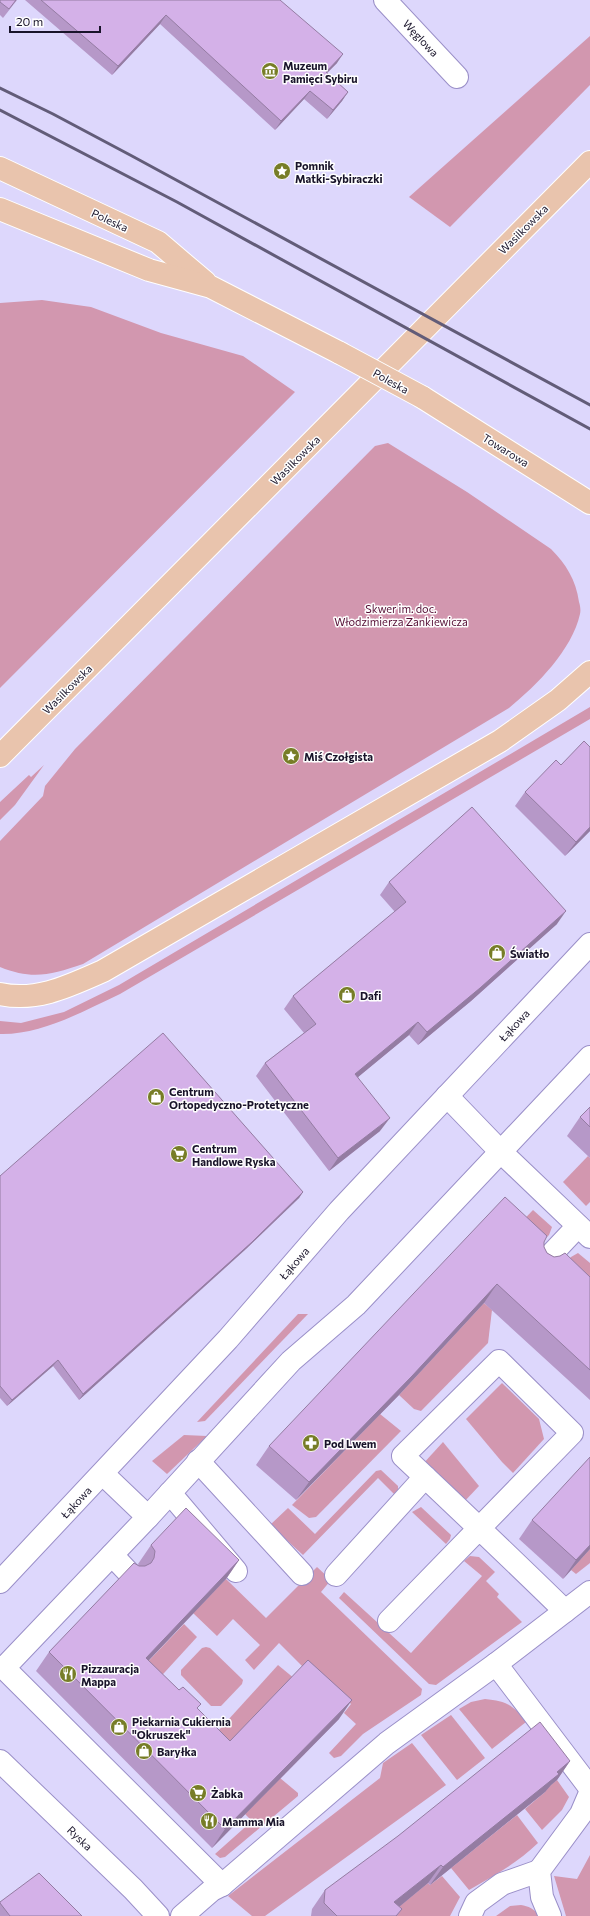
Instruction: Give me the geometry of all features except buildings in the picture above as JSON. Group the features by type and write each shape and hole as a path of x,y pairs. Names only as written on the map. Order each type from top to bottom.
{"main road":[{"name":"Wasilkowska","path":"0,756 590,162"},
{"name":"Poleska","path":"0,168 158,242 211,287"},
{"name":"Poleska","path":"0,209 149,270 211,287 422,397"},
{"name":"Towarowa","path":"422,397 590,503"},
{"path":"0,994 15,997 54,992 103,971 500,741 558,700 589,671"}],"street":[{"name":"Węglowa","path":"385,0 457,77"},
{"name":"Łąkowa","path":"0,1582 103,1474 228,1339 339,1211 590,944"},
{"path":"222,1886 4,1668 148,1517 198,1461 292,1361 356,1304 590,1057"},
{"path":"447,1096 500,1151 584,1231 543,1263"},
{"path":"389,1621 479,1528 572,1433 499,1361 403,1456 479,1528 565,1611"},
{"path":"198,1461 302,1574"},
{"path":"103,1474 148,1517"},
{"path":"336,1575 425,1477"},
{"path":"170,1493 236,1571"},
{"path":"112,1555 129,1573"},
{"path":"182,1916 212,1890 222,1886 388,1744 590,1592"},
{"path":"496,1664 590,1788"},
{"name":"Ryska","path":"0,1761 134,1890 158,1916"},
{"path":"470,1916 476,1903 502,1884 539,1871 581,1814 590,1793"},
{"path":"539,1871 542,1896 550,1916"}],"green space":[{"path":"590,36 590,85 450,227 409,197"},
{"path":"42,300 91,307 161,333 243,356 295,392 0,688 0,303"},
{"name":"Skwer im. doc. Włodzimierza Zankiewicza","path":"388,443 467,492 551,549 570,573 578,594 580,614 576,627 569,641 552,666 531,689 509,708 83,964 61,971 32,975 22,974 0,967 0,841 43,796 45,786 75,749 375,446"},
{"path":"590,707 590,719 120,994 62,1021 47,1026 31,1031 0,1034 0,1021 21,1023 64,1012 119,985"},
{"path":"44,765 15,805 0,820 0,802 29,775 31,777"},
{"path":"588,1156 590,1158 590,1202 586,1206 563,1182"},
{"path":"533,1210 552,1227 549,1235 531,1252 511,1233"},
{"path":"578,1253 590,1263 590,1308 555,1274 571,1257"},
{"path":"484,1303 492,1310 488,1343 421,1411 414,1409 399,1395"},
{"path":"298,1314 308,1314 205,1421 197,1422"},
{"path":"502,1383 539,1419 544,1439 513,1473 466,1419"},
{"path":"380,1414 401,1431 316,1517 309,1518 292,1505"},
{"path":"184,1435 207,1436 167,1474 152,1461"},
{"path":"443,1442 479,1486 463,1503 422,1465"},
{"path":"381,1470 398,1486 398,1490 394,1494 378,1478 303,1555 270,1525 288,1508 315,1534 376,1471"},
{"path":"421,1507 451,1535 446,1544 412,1512"},
{"path":"590,1549 590,1563 576,1574 571,1570"},
{"path":"470,1556 479,1557 495,1572 486,1581 499,1594 497,1597 522,1622 436,1685 429,1684 339,1598 344,1592 411,1653 482,1576 464,1561"},
{"path":"317,1567 331,1580 321,1592 422,1689 421,1695 363,1734 341,1756 334,1758 329,1753 356,1724 344,1713 351,1704 309,1662 303,1667 279,1643 254,1670 245,1660 260,1645 233,1619 217,1636 193,1613 226,1579 266,1618"},
{"path":"184,1624 197,1637 154,1684 139,1671"},
{"path":"202,1648 210,1648 243,1680 242,1684 221,1706 211,1706 181,1675 181,1670"},
{"path":"278,1665 295,1679 217,1760 218,1731"},
{"path":"485,1699 499,1701 509,1705 526,1722 492,1749 459,1709 471,1702"},
{"path":"451,1715 485,1758 457,1780 421,1735"},
{"path":"412,1743 446,1785 265,1916 252,1916 228,1896 380,1778 383,1763"},
{"path":"280,1778 298,1793 298,1796 225,1857 220,1858 215,1854 252,1821 245,1814"},
{"path":"557,1780 569,1797 562,1810 542,1830 525,1809 545,1792 544,1790"},
{"path":"517,1815 538,1843 513,1863 469,1890 451,1868"},
{"path":"590,1855 590,1916 566,1916 554,1876 577,1879"},
{"path":"442,1876 460,1897 450,1916 391,1916 390,1914 428,1883 430,1885"},
{"path":"521,1905 531,1908 539,1916 496,1916 510,1906"}],"railway":[{"path":"0,88 132,156 590,405"},
{"path":"0,110 177,202 590,429"}],"place":[{"name":"Muzeum Pamięci Sybiru","path":"270,71"},
{"name":"Pomnik Matki-Sybiraczki","path":"282,171"},
{"name":"Miś Czołgista","path":"291,756"},
{"name":"Światło","path":"497,953"},
{"name":"Dafi","path":"347,995"},
{"name":"Centrum Ortopedyczno-Protetyczne","path":"156,1097"},
{"name":"Centrum Handlowe Ryska","path":"179,1154"},
{"name":"Pod Lwem","path":"311,1443"},
{"name":"Pizzauracja Mappa","path":"68,1674"},
{"name":"Piekarnia Cukiernia \"Okruszek\"","path":"119,1727"},
{"name":"Baryłka","path":"144,1751"},
{"name":"Żabka","path":"198,1793"},
{"name":"Mamma Mia","path":"209,1821"}]}
